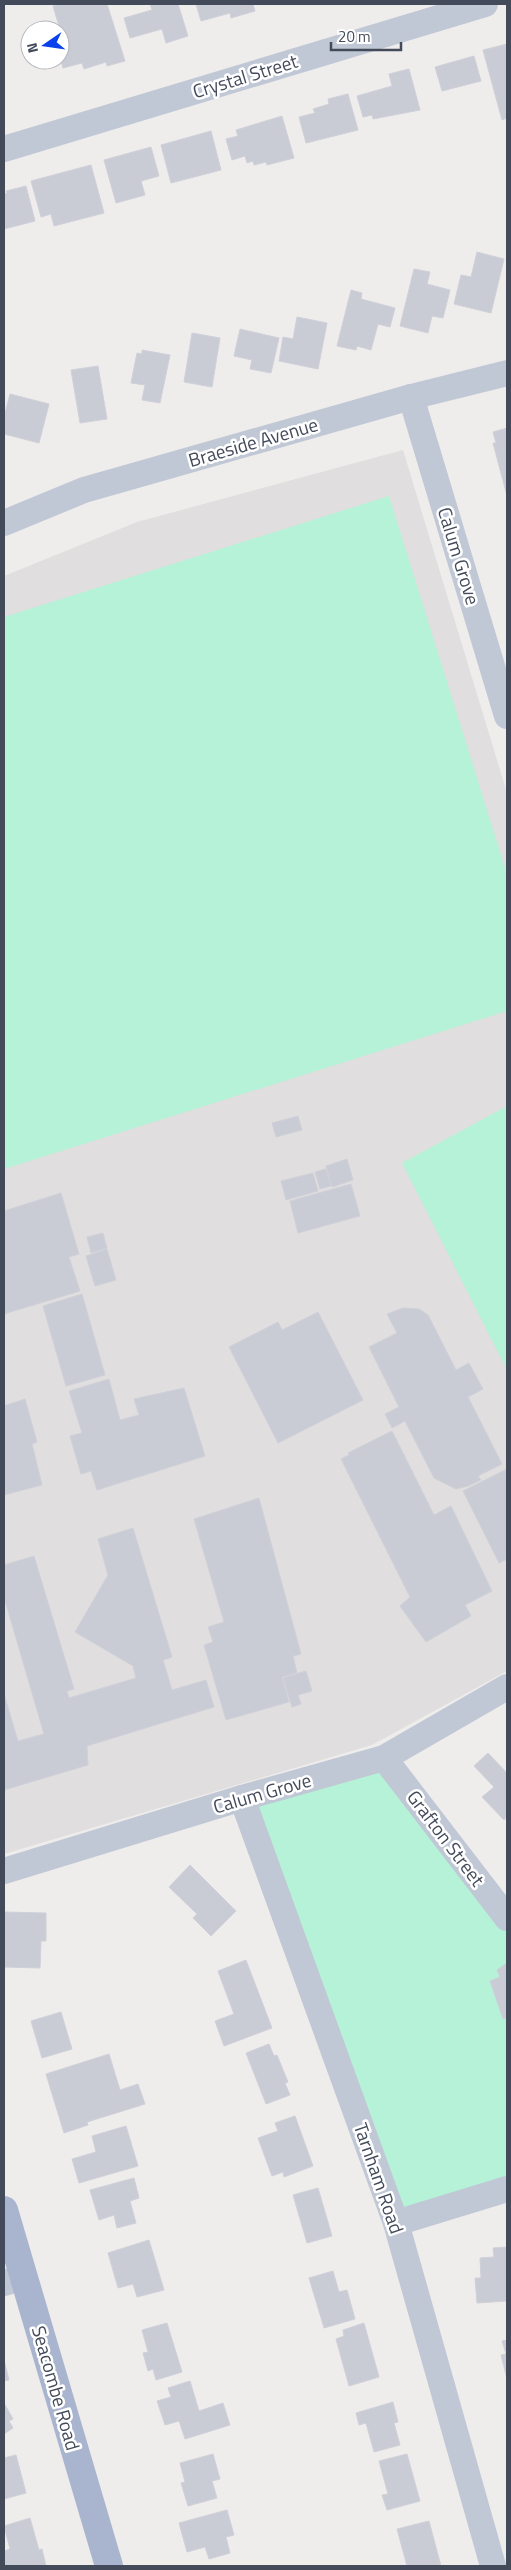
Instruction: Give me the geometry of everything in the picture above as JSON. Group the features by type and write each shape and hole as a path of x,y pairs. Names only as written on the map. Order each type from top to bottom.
{"main road":[{"name":"Seacombe Road","path":"4,2210 14,2280 109,2566"}],"street":[{"name":"Crystal Street","path":"4,149 485,4"},
{"name":"Braeside Avenue","path":"4,523 84,490 411,397 507,373"},
{"name":"Calum Grove","path":"411,397 507,716"},
{"name":"Calum Grove","path":"4,1871 242,1798 384,1758 507,1687"},
{"name":"Grafton Street","path":"384,1758 507,1918"},
{"name":"Tarnham Road","path":"242,1798 396,2223 498,2564"},
{"path":"396,2223 507,2189"}],"shaded area":[{"path":"403,450 507,793 507,1671 372,1745 4,1854 4,576 137,522"}],"green space":[{"path":"389,496 507,874 507,1011 4,1169 4,617"},
{"path":"507,1106 507,1370 402,1163"},
{"path":"381,1765 507,1928 507,2184 399,2217 249,1803"}],"building":[{"path":"62,4 107,4 125,61 107,66 106,62 84,69 82,63 70,66 70,20 57,20 53,6"},
{"path":"150,4 178,4 188,36 166,43 162,29 130,38 124,18 152,10"},
{"path":"196,4 253,4 255,11 231,18 230,13 201,21"},
{"path":"507,44 507,118 502,120 483,50"},
{"path":"474,56 481,81 442,91 435,67"},
{"path":"409,69 420,110 373,119 372,115 363,117 357,96 392,86 389,74"},
{"path":"348,94 358,130 306,143 299,117 315,113 313,109 329,104 328,99"},
{"path":"282,116 294,158 267,165 266,162 254,165 253,161 247,163 245,156 232,160 226,139 238,136 236,130"},
{"path":"211,131 221,170 171,183 161,145"},
{"path":"151,147 159,176 141,181 145,195 116,203 104,160"},
{"path":"91,165 104,213 54,226 51,214 41,217 31,181"},
{"path":"26,186 35,221 4,229 4,194 7,193 6,191"},
{"path":"477,252 504,259 491,313 454,304 461,275 471,277"},
{"path":"414,269 430,272 427,284 450,290 443,318 432,316 428,333 400,326"},
{"path":"351,290 362,293 361,299 395,308 390,327 378,324 371,350 357,346 356,350 337,346"},
{"path":"297,317 327,323 318,369 279,361 283,337 293,339"},
{"path":"240,329 279,338 271,373 250,369 252,360 234,356"},
{"path":"192,333 220,338 212,387 184,382"},
{"path":"142,350 170,355 160,403 142,400 145,385 131,383 137,353 142,354"},
{"path":"98,366 107,419 80,423 71,370"},
{"path":"10,394 49,404 39,443 4,434 4,417"},
{"path":"507,428 507,496 493,443 496,443 493,432"},
{"path":"298,1116 302,1130 276,1137 272,1123"},
{"path":"347,1159 353,1180 332,1187 326,1166"},
{"path":"326,1169 331,1186 320,1189 315,1172"},
{"path":"313,1173 318,1191 286,1200 281,1181"},
{"path":"351,1184 360,1216 298,1233 290,1201"},
{"path":"61,1193 79,1254 69,1257 80,1291 4,1314 4,1211"},
{"path":"103,1233 107,1248 91,1253 87,1237"},
{"path":"107,1249 116,1280 95,1286 86,1256"},
{"path":"82,1294 105,1375 66,1386 43,1306"},
{"path":"403,1308 419,1309 428,1315 456,1370 469,1363 483,1389 468,1397 502,1464 478,1476 481,1480 468,1486 456,1489 434,1478 405,1421 392,1428 385,1414 399,1407 369,1347 397,1333 387,1314"},
{"path":"318,1312 363,1400 278,1443 229,1347 278,1322 282,1330"},
{"path":"109,1379 120,1420 139,1415 134,1399 184,1388 205,1456 97,1490 91,1471 81,1474 70,1436 82,1433 69,1391"},
{"path":"25,1399 37,1442 32,1444 42,1485 4,1495 4,1406"},
{"path":"392,1431 434,1515 451,1506 492,1591 465,1605 471,1616 426,1642 400,1606 410,1597 341,1459 349,1455 348,1453"},
{"path":"507,1469 507,1559 499,1563 463,1491"},
{"path":"259,1498 301,1654 293,1656 297,1673 282,1677 289,1702 226,1720 204,1645 213,1642 208,1627 224,1622 194,1519"},
{"path":"133,1528 172,1657 163,1660 172,1690 206,1680 214,1707 87,1746 88,1765 4,1790 4,1694 18,1741 44,1734 4,1597 4,1565 34,1556 74,1689 67,1691 69,1698 136,1678 133,1666 75,1632 108,1575 98,1539"},
{"path":"306,1671 312,1691 298,1695 301,1704 292,1707 283,1678"},
{"path":"488,1753 507,1773 507,1816 504,1820 482,1797 494,1787 474,1766"},
{"path":"190,1865 236,1911 211,1936 193,1918 197,1914 169,1887"},
{"path":"4,1912 46,1913 46,1941 41,1941 40,1968 4,1967"},
{"path":"246,1960 272,2028 224,2046 215,2021 234,2014 218,1971"},
{"path":"507,1963 507,2018 503,2019 490,1981 500,1977 497,1970"},
{"path":"61,2012 72,2049 42,2058 31,2021"},
{"path":"269,2044 274,2056 277,2055 288,2082 285,2083 290,2095 266,2104 246,2053"},
{"path":"109,2054 120,2090 138,2084 145,2104 87,2122 88,2125 64,2133 46,2074"},
{"path":"295,2116 313,2166 284,2177 283,2172 272,2176 258,2138 278,2131 275,2123"},
{"path":"126,2126 138,2166 79,2183 72,2159 96,2152 92,2136"},
{"path":"134,2178 139,2198 130,2201 136,2223 117,2228 114,2215 99,2220 90,2190"},
{"path":"318,2188 332,2236 307,2243 293,2195"},
{"path":"149,2240 164,2290 137,2297 133,2284 118,2288 108,2253"},
{"path":"507,2247 507,2301 477,2303 475,2278 481,2278 480,2258 494,2257 493,2248"},
{"path":"333,2271 339,2292 347,2290 355,2319 324,2328 309,2278"},
{"path":"167,2323 182,2372 156,2380 153,2369 148,2371 143,2353 148,2352 142,2330"},
{"path":"364,2323 379,2377 349,2386 336,2339 344,2336 343,2330"},
{"path":"507,2340 507,2379 501,2355 506,2354 502,2341"},
{"path":"4,2360 9,2380 4,2381"},
{"path":"190,2381 199,2411 223,2403 230,2425 185,2439 179,2421 165,2425 157,2401 171,2397 168,2388"},
{"path":"393,2402 398,2422 394,2423 400,2445 374,2452 366,2423 359,2425 356,2413"},
{"path":"4,2403 13,2419 9,2421 13,2428 4,2434"},
{"path":"213,2454 220,2479 212,2481 217,2498 188,2506 181,2483 185,2482 180,2463"},
{"path":"407,2454 420,2501 387,2510 382,2495 388,2494 379,2461"},
{"path":"16,2455 26,2493 4,2499 4,2458"},
{"path":"227,2510 234,2535 226,2537 230,2553 209,2559 205,2547 187,2552 179,2523"},
{"path":"30,2518 39,2550 42,2549 46,2566 4,2566 4,2551 10,2549 4,2526"},
{"path":"429,2521 441,2566 407,2566 397,2529"}]}
